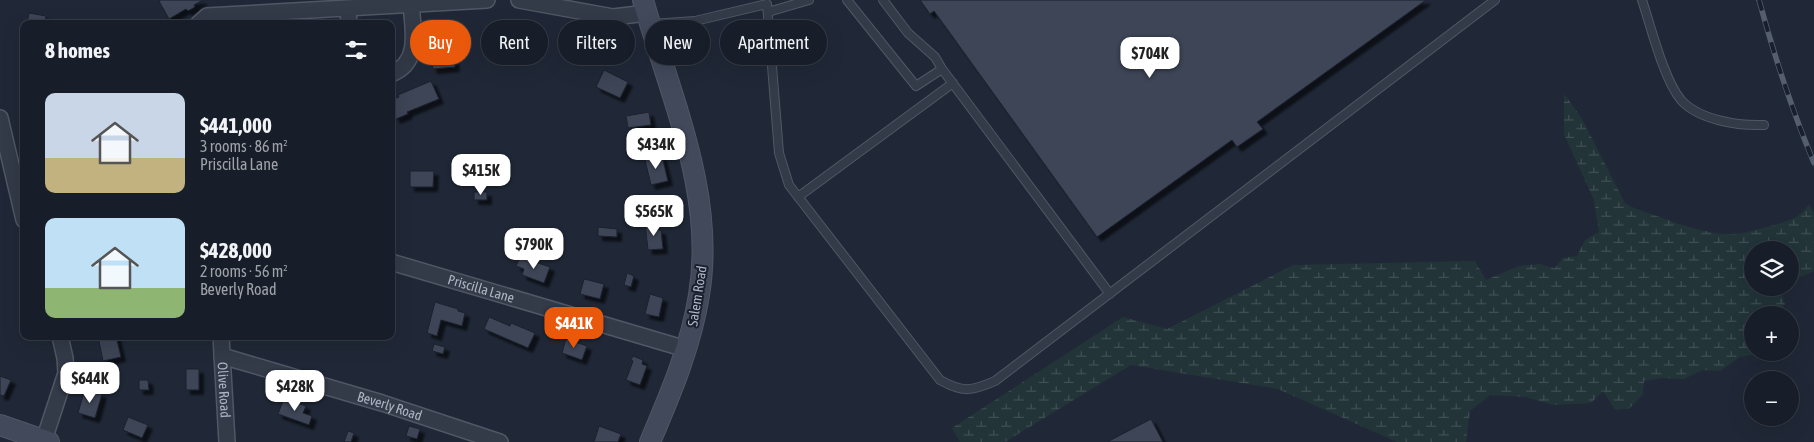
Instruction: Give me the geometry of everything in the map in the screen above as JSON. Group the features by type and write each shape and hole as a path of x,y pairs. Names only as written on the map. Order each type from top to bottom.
{"main road":[{"name":"Salem Road","path":"646,12 684,132 698,192 702,223 700,295 686,349 671,392 650,442"},
{"path":"0,425 47,441"}],"street":[{"path":"202,20 207,16 253,19 348,16 411,4 487,0"},
{"path":"519,0 613,17 646,12"},
{"path":"395,72 402,69 409,61 413,51 411,4"},
{"path":"0,118 20,203"},
{"name":"Priscilla Lane","path":"395,263 686,349"},
{"path":"47,441 66,373 61,340"},
{"name":"Olive Road","path":"221,340 227,442"},
{"name":"Beverly Road","path":"222,356 382,403 500,442"}],"lane":[{"path":"646,12 695,21 768,5 809,0"},
{"path":"847,0 916,86 942,69"},
{"path":"883,0 908,34 935,57 1110,294"},
{"path":"768,5 779,153 789,185 940,380 952,387 966,391 996,381 1494,0"},
{"path":"1642,0 1670,82 1682,101 1700,113 1724,122 1764,125"},
{"path":"798,197 953,83"}],"green space":[{"path":"1564,94 1581,117 1625,203 1634,208 1690,227 1724,234 1743,233 1789,220 1802,213 1809,204 1814,213 1814,271 1799,277 1799,241 1744,241 1744,296 1783,296 1785,305 1744,306 1744,356 1720,371 1703,370 1684,379 1662,378 1644,381 1643,394 1630,408 1615,410 1603,391 1591,403 1553,405 1526,397 1490,395 1470,411 1466,442 1397,442 1278,389 1131,365 1005,442 960,442 952,428 1123,317 1167,329 1293,265 1475,261 1486,280 1519,266 1539,264 1555,268 1563,258 1577,256 1585,240 1599,232 1594,200 1564,134"}],"building":[{"path":"203,0 188,11 186,9 169,19 159,1"},
{"path":"920,0 1426,0 1257,122 1263,129 1237,147 1232,140 1097,237 934,11 930,14"},
{"path":"29,13 46,16 45,20 28,20"},
{"path":"432,65 455,65 455,67 433,69"},
{"path":"604,70 628,82 620,98 596,87"},
{"path":"431,81 439,99 407,112 408,114 396,119 395,98 399,97 398,95"},
{"path":"649,112 651,125 628,128 626,116"},
{"path":"662,156 668,181 651,185 645,160"},
{"path":"410,171 434,171 433,187 410,187"},
{"path":"474,192 487,192 487,200 474,200"},
{"path":"654,222 655,230 661,230 663,249 648,250 645,223"},
{"path":"598,227 617,229 617,237 598,236"},
{"path":"520,257 550,267 544,283 522,275 524,269 516,266"},
{"path":"627,273 634,276 631,287 624,285"},
{"path":"584,279 604,284 600,299 580,294"},
{"path":"650,294 663,298 659,317 645,314"},
{"path":"435,302 465,313 462,326 441,320 437,336 427,333"},
{"path":"489,317 510,326 511,323 535,333 528,348 484,329"},
{"path":"566,339 587,346 582,360 562,353"},
{"path":"99,340 117,340 121,357 103,361"},
{"path":"434,344 445,347 443,354 432,351"},
{"path":"633,356 643,360 642,364 647,366 640,385 626,380"},
{"path":"186,369 199,369 199,390 186,390"},
{"path":"0,376 11,380 4,396 0,395"},
{"path":"139,380 148,380 149,390 139,390"},
{"path":"85,389 102,394 95,418 78,413"},
{"path":"284,398 306,406 303,413 312,416 309,425 278,414"},
{"path":"128,417 148,425 142,438 123,430"},
{"path":"1151,419 1163,442 1107,442"},
{"path":"409,426 420,429 417,439 406,436"},
{"path":"599,426 621,434 618,442 594,442"},
{"path":"348,431 354,433 351,442 344,442"}],"railway":[{"path":"1759,0 1784,82 1814,163"}]}
